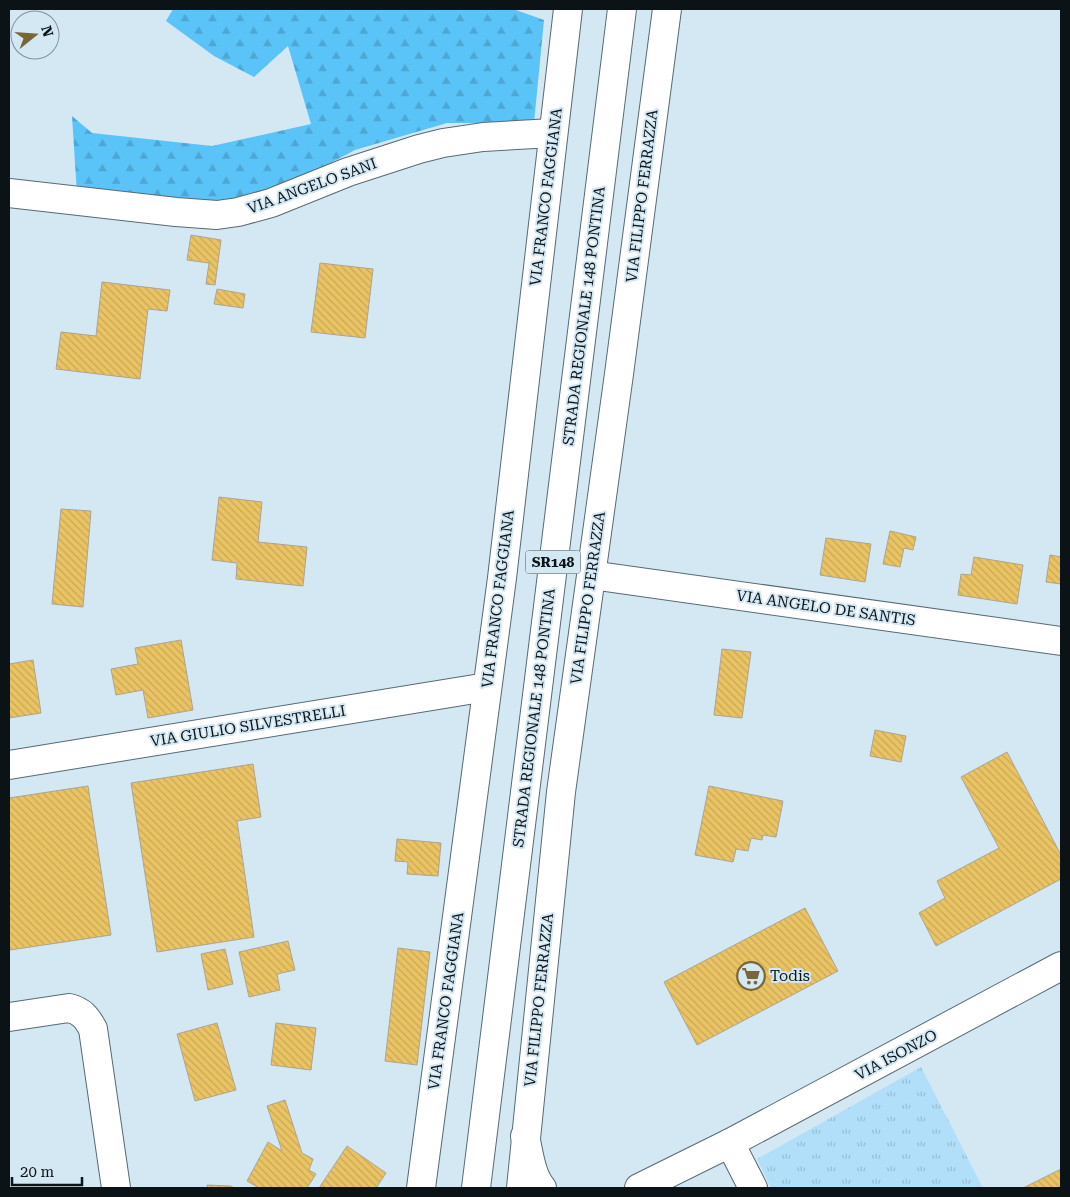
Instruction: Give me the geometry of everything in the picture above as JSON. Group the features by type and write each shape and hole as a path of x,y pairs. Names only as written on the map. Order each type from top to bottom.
{"street":[{"name":"VIA FRANCO FAGGIANA","path":"421,1188 502,578 568,9"},
{"name":"STRADA REGIONALE 148 PONTINA","path":"476,1188 622,9"},
{"name":"VIA FILIPPO FERRAZZA","path":"521,1188 561,792 667,9"},
{"name":"VIA ANGELO SANI","path":"9,193 176,212 217,214 238,212 271,203 371,164 435,145 483,137 554,132"},
{"name":"VIA ANGELO DE SANTIS","path":"591,575 1061,641"},
{"name":"VIA GIULIO SILVESTRELLI","path":"9,764 487,687"},
{"name":"VIA ISONZO","path":"730,1143 1061,966"},
{"path":"9,1017 69,1008 84,1014 88,1020 93,1029 116,1188"},
{"path":"525,1136 535,1177 542,1188"},
{"path":"411,1188 428,1138"},
{"path":"638,1188 730,1143"},
{"path":"673,1188 730,1143"},
{"path":"730,1143 753,1188"}],"green space":[{"path":"173,9 513,9 544,20 534,123 447,123 355,150 274,193 224,201 77,194 72,116 92,133 212,146 311,124 288,46 254,77 214,56 166,21"},
{"path":"921,1067 983,1188 771,1188 757,1159"}],"building":[{"path":"191,235 221,240 215,285 206,284 209,263 187,260"},
{"path":"320,263 373,269 365,338 311,332"},
{"path":"102,282 170,290 167,311 148,309 140,379 56,369 61,332 96,336"},
{"path":"217,289 245,294 243,308 214,304"},
{"path":"219,497 262,502 258,542 307,547 303,586 236,579 237,563 212,560"},
{"path":"61,509 91,511 83,607 52,604"},
{"path":"890,531 916,537 913,550 904,548 900,567 883,564"},
{"path":"826,538 871,544 865,582 820,575"},
{"path":"1050,555 1061,557 1061,584 1046,582"},
{"path":"974,557 1023,565 1017,604 958,595 961,574 971,575"},
{"path":"181,640 193,710 148,718 143,690 116,695 111,669 138,664 135,648"},
{"path":"722,649 751,652 742,718 714,715"},
{"path":"33,660 41,713 9,718 9,664"},
{"path":"875,730 906,736 901,762 870,756"},
{"path":"1007,752 1061,855 1061,879 936,946 919,913 945,898 937,881 999,848 961,777"},
{"path":"253,764 261,817 237,821 254,937 157,952 131,783"},
{"path":"88,786 111,935 10,950 9,798"},
{"path":"709,786 783,801 776,837 763,835 762,840 751,838 748,851 736,849 733,862 695,855"},
{"path":"397,839 441,843 438,876 407,874 408,862 395,861"},
{"name":"Todis","path":"805,908 838,971 697,1045 664,982"},
{"path":"288,941 295,970 277,974 280,990 249,997 239,952"},
{"path":"398,948 430,952 417,1065 385,1061"},
{"path":"225,949 233,984 208,990 201,954"},
{"path":"217,1023 236,1090 195,1101 177,1034"},
{"path":"276,1023 316,1028 311,1070 271,1065"},
{"path":"285,1100 302,1153 313,1159 309,1170 316,1174 307,1188 259,1188 247,1181 268,1142 282,1151 267,1106"},
{"path":"347,1146 386,1173 376,1188 319,1188"},
{"path":"1061,1169 1061,1188 1023,1188"},
{"path":"207,1185 231,1186 234,1188 208,1188"}],"place":[{"name":"Todis","path":"751,976"}]}
